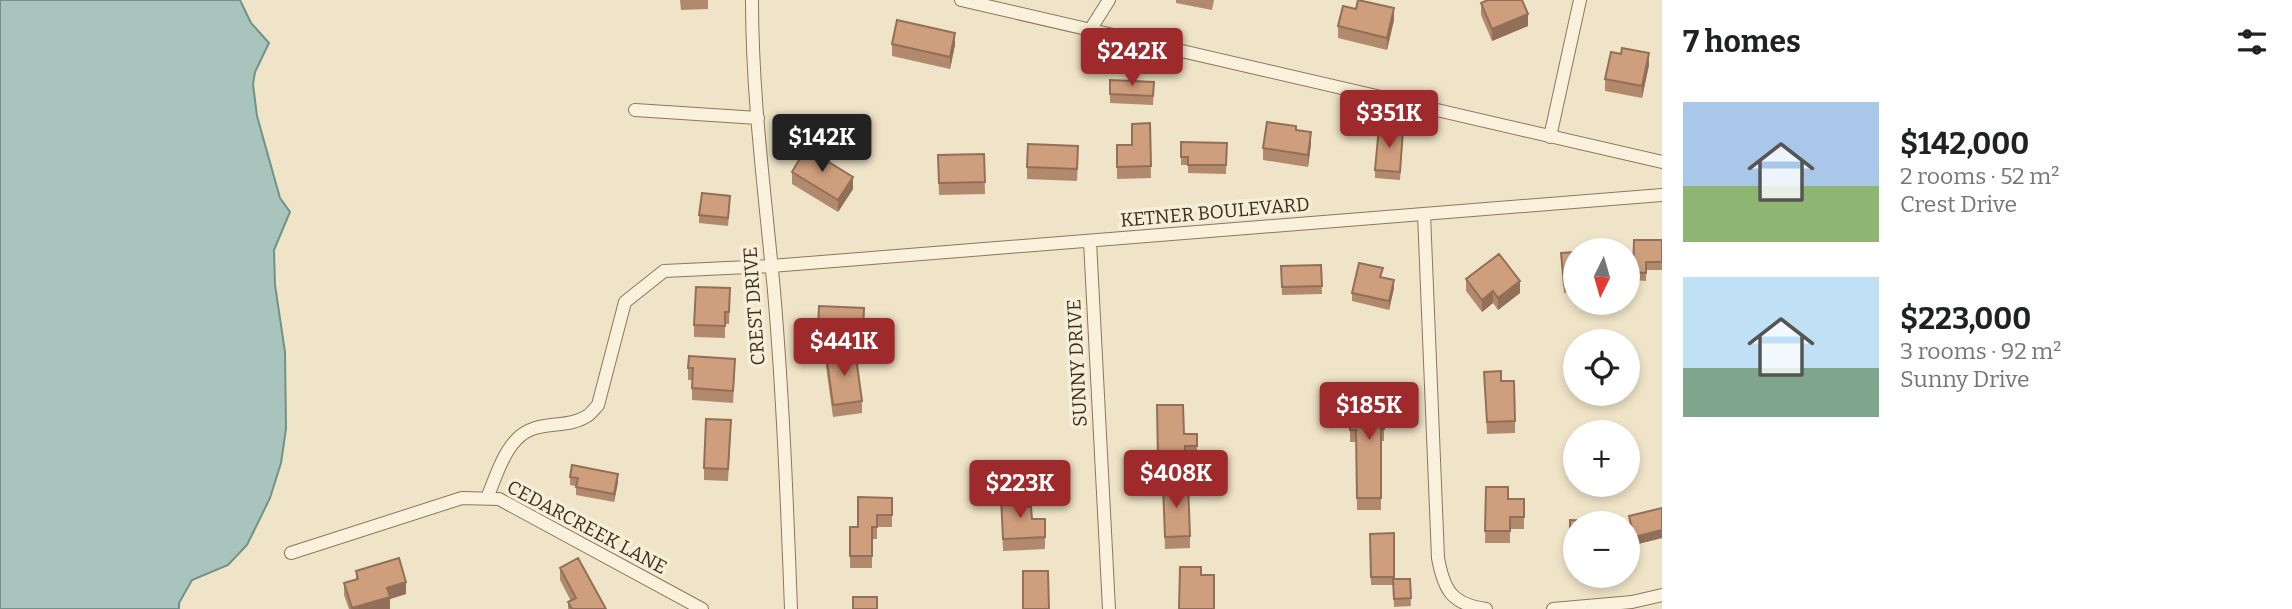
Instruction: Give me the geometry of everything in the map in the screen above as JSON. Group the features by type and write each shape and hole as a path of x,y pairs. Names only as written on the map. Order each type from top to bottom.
{"street":[{"name":"CREST DRIVE","path":"752,0 752,34 771,266 791,609"},
{"path":"961,0 1662,162"},
{"path":"1090,30 1109,0"},
{"path":"1549,137 1580,0"},
{"path":"635,110 758,118"},
{"name":"KETNER BOULEVARD","path":"488,498 514,441 544,424 573,421 587,416 598,405 625,302 664,271 771,266 1662,195"},
{"path":"1424,214 1439,566 1446,588 1455,600 1471,607 1486,609"},
{"name":"SUNNY DRIVE","path":"1090,241 1109,609"},
{"name":"CEDARCREEK LANE","path":"291,554 462,498 499,499 702,609"},
{"path":"1553,609 1632,602 1662,595"}],"water":[{"path":"0,0 240,0 251,23 269,43 255,72 253,84 257,116 280,198 290,212 274,250 275,285 285,352 286,429 281,463 270,498 247,545 228,565 192,580 179,603 179,609 0,609"}],"building":[{"path":"1358,0 1394,8 1387,38 1338,26 1343,6 1356,9"},
{"path":"1488,0 1522,0 1528,14 1492,29 1481,3"},
{"path":"897,20 955,33 950,57 892,44"},
{"path":"1622,48 1649,53 1642,86 1605,79 1611,52 1621,54"},
{"path":"1110,80 1154,82 1153,96 1110,94"},
{"path":"1267,122 1296,126 1296,130 1311,132 1308,155 1263,148"},
{"path":"1150,123 1151,166 1117,167 1117,145 1132,145 1132,124"},
{"path":"1379,127 1403,129 1400,172 1375,170"},
{"path":"1181,142 1227,143 1226,165 1188,165 1188,157 1181,157"},
{"path":"1028,144 1078,146 1077,169 1027,167"},
{"path":"806,148 853,177 838,200 792,172"},
{"path":"984,154 985,182 939,183 938,155"},
{"path":"702,193 730,196 728,218 699,215"},
{"path":"1640,240 1662,240 1662,262 1646,262 1646,273 1640,273"},
{"path":"1499,254 1520,281 1498,298 1493,291 1482,300 1466,279"},
{"path":"1359,263 1383,268 1380,277 1394,280 1389,301 1352,293"},
{"path":"1321,265 1322,286 1282,287 1281,266"},
{"path":"696,287 730,288 729,312 725,312 725,326 694,325"},
{"path":"819,306 864,308 863,332 818,329"},
{"path":"855,350 862,401 833,405 826,354"},
{"path":"689,356 735,359 733,391 692,388 693,368 688,368"},
{"path":"1501,371 1501,381 1514,381 1515,421 1487,422 1484,372"},
{"path":"1359,384 1377,384 1377,400 1384,400 1384,429 1381,429 1381,498 1357,498 1356,430 1350,430 1350,415 1360,415"},
{"path":"1157,405 1183,405 1184,434 1197,434 1197,446 1185,446 1185,460 1158,460"},
{"path":"706,419 731,420 728,469 704,468"},
{"path":"572,465 618,474 614,494 576,487 578,478 570,477"},
{"path":"1188,484 1190,536 1165,537 1163,485"},
{"path":"1486,487 1508,487 1508,499 1524,499 1524,517 1510,517 1510,531 1485,531"},
{"path":"858,497 892,498 892,515 877,515 877,527 872,527 872,556 850,556 850,527 858,527"},
{"path":"1001,497 1023,497 1024,507 1031,507 1032,519 1045,519 1045,537 1003,539"},
{"path":"1662,508 1662,530 1640,536 1640,513"},
{"path":"1394,533 1394,577 1371,577 1370,534"},
{"path":"399,558 406,582 387,588 390,597 352,608 344,583 358,579 356,571"},
{"path":"578,558 606,609 572,609 568,602 576,598 560,568"},
{"path":"1180,567 1201,567 1201,575 1214,575 1214,609 1179,609"},
{"path":"1023,571 1048,571 1049,609 1023,609"},
{"path":"1393,579 1410,579 1411,598 1394,599"},
{"path":"853,597 877,597 877,609 853,609"}]}
